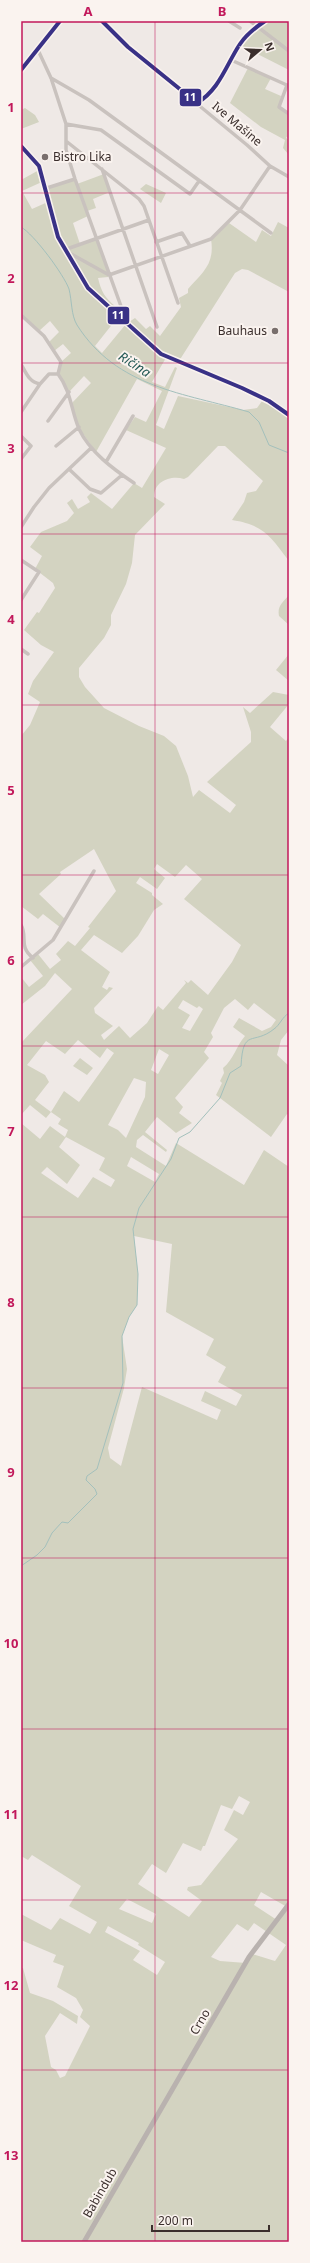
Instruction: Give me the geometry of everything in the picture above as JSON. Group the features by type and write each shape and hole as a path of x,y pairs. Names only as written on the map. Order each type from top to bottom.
{"street":[{"path":"21,70 60,21"},
{"name":"Ive Mašine","path":"102,21 130,48 270,166 289,177"},
{"path":"229,21 240,28"},
{"path":"250,21 289,51"},
{"path":"197,103 202,100 217,84 249,34 265,21"},
{"path":"38,50 51,78 66,124 66,150 75,179 122,309"},
{"path":"231,60 288,85 279,107 289,114"},
{"path":"51,78 89,100 271,233"},
{"path":"66,124 101,130 190,194 199,181"},
{"path":"66,141 102,168 139,199 178,303"},
{"path":"21,146 39,166 47,188 58,237 88,288 148,344 161,354 269,401 289,415"},
{"path":"65,251 109,275 211,239 240,210 270,166"},
{"path":"102,168 157,327"},
{"path":"47,188 75,179"},
{"path":"65,251 96,238 148,220"},
{"path":"156,242 182,233 190,246"},
{"path":"21,315 44,336 61,362 58,374 69,392 79,428 91,448 106,462 134,483"},
{"path":"21,364 30,379 40,384"},
{"path":"21,412 40,384 49,374 58,374"},
{"path":"48,421 69,392"},
{"path":"106,462 133,416"},
{"path":"56,446 79,428"},
{"path":"21,436 31,446 21,459"},
{"path":"21,527 45,492 70,470 91,448"},
{"path":"70,470 90,489 100,493 122,475"},
{"path":"21,560 39,572 21,600"},
{"path":"21,649 28,654"},
{"path":"21,967 33,958 57,934 94,870"},
{"path":"21,924 24,929 25,948 33,958"},
{"name":"Crno","path":"135,2154 249,1957 289,1904"},
{"name":"Babindub","path":"84,2242 135,2154"}],"green space":[{"path":"265,21 289,21 289,70 240,45"},
{"path":"248,68 271,78 265,89 281,96 279,107 289,114 289,133 286,138 289,140 289,155 283,148 285,140 261,127 230,103"},
{"path":"25,108 35,115 39,122 21,129 21,110"},
{"path":"39,170 44,181 22,191 32,209 50,201 47,188 75,179 77,184 104,174 110,192 93,199 96,208 87,211 88,216 73,223 80,244 96,238 109,275 108,277 98,278 104,294 115,306 112,311 118,317 95,346 102,353 126,324 135,318 146,329 150,326 160,336 181,307 179,298 188,293 188,289 207,267 212,248 211,239 229,223 256,242 262,230 271,236 278,222 289,228 289,292 248,270 242,269 235,273 179,361 167,356 152,382 165,387 175,367 177,368 156,425 164,429 178,396 243,410 257,408 262,401 289,417 289,561 271,538 265,533 252,525 232,520 244,502 247,493 256,491 263,481 225,446 218,446 188,477 184,479 174,478 164,480 157,487 154,497 165,504 135,535 132,563 126,584 111,615 111,625 104,638 79,668 79,677 85,687 104,708 139,726 164,736 176,746 188,776 193,797 199,790 230,813 236,805 207,782 251,742 251,732 243,707 250,713 273,692 289,695 289,704 270,727 286,741 289,737 289,1030 281,1040 277,1055 289,1066 289,1115 287,1114 271,1137 216,1095 222,1083 220,1081 224,1073 223,1068 230,1061 245,1036 233,1027 239,1018 262,1031 271,1027 276,1020 254,1003 248,1010 235,999 224,1008 211,1033 213,1037 204,1052 209,1058 175,1098 183,1107 179,1113 192,1123 176,1133 157,1117 145,1132 167,1150 166,1152 143,1135 137,1140 136,1147 166,1166 176,1143 244,1185 264,1150 289,1167 289,2242 21,2242 21,1968 23,1968 30,1993 53,2001 78,2016 77,2024 60,2013 45,2036 51,2067 56,2070 60,2078 65,2076 90,2026 80,2017 83,2010 76,1998 57,1987 64,1966 53,1962 56,1955 21,1940 21,1914 51,1930 60,1918 90,1934 97,1922 69,1906 81,1886 32,1855 28,1860 21,1856 21,1123 40,1139 50,1126 65,1137 68,1130 58,1124 61,1119 51,1112 46,1118 30,1105 21,1115 21,1043 72,989 55,973 45,986 21,1005 21,977 29,987 43,976 30,960 38,954 50,969 61,960 56,954 68,941 75,946 90,928 88,927 116,891 94,849 60,872 61,874 39,894 66,920 61,928 43,914 38,919 21,906 21,736 30,725 40,702 28,694 33,681 54,652 41,645 24,630 37,612 39,613 55,588 53,583 35,569 42,556 30,547 41,532 67,521 74,513 67,503 72,499 78,509 90,502 87,497 91,493 112,509 134,483 142,488 166,448 126,430 135,417 146,422 162,391 137,379 96,452 79,428 72,403 91,383 84,376 69,392 58,374 61,362 71,353 63,344 54,351 49,342 59,332 50,321 39,331 21,315 21,180","holes":["157,864 175,877 186,865 202,879 184,899 241,945 232,962 208,995 191,980 188,983 184,980 186,983 163,1010 158,1006 147,1023 130,1038 119,1026 104,1040 101,1035 113,1026 95,1013 94,1008 113,988 109,987 107,990 102,987 110,972 81,950 94,935 122,953 138,936 154,910 163,904 152,895 152,893 136,883 140,877 157,889 165,878 154,869","183,1000 197,1008 199,1006 203,1009 190,1031 182,1028 190,1015 178,1008","78,1040 100,1058 107,1048 114,1053 79,1102 64,1091 51,1112 35,1100 49,1082 45,1075 27,1065 46,1041 65,1054","159,1049 169,1055 158,1074 151,1070","134,1078 146,1082 145,1097 126,1138 118,1130 108,1125","66,1137 105,1158 99,1170 115,1180 111,1187 93,1177 78,1198 41,1173 47,1167 67,1184 80,1165 59,1147","131,1157 159,1174 155,1182 127,1166","134,1236 172,1244 166,1312 214,1339 206,1355 226,1367 218,1382 242,1395 236,1406 205,1391 201,1401 221,1410 217,1420 142,1387 121,1466 110,1458 108,1448 124,1388 127,1369 122,1336 129,1317 137,1305 138,1274","239,1796 250,1802 243,1815 234,1810 224,1830 238,1839 201,1885 188,1887 187,1890 202,1901 189,1917 138,1884 152,1864 166,1873 183,1843 201,1851 203,1846 205,1846 221,1805 232,1809","261,1892 287,1907 277,1920 254,1905","127,1899 156,1914 152,1923 119,1909","254,1923 286,1945 275,1961 252,1954 246,1963 220,1961 211,1957 237,1924 248,1931","108,1926 139,1943 138,1945 165,1962 157,1975 133,1960 140,1951 105,1932"]},
{"path":"146,184 166,193 161,203 140,189"},
{"path":"289,595 289,625 279,616 279,609 281,604"},
{"path":"289,654 289,681 276,670"},
{"path":"80,1058 93,1068 87,1075 73,1066"}],"waterway":[{"name":"Ričina","path":"21,227 27,231 41,246 66,283 69,289 75,321 93,346 112,362 132,375 154,385 177,393 249,412 259,422 269,445 289,453"},
{"path":"21,1566 37,1555 45,1547 52,1533 62,1522 68,1523 97,1494 95,1489 86,1480 87,1476 97,1469 123,1383 122,1336 129,1317 137,1305 138,1274 133,1229 139,1208 171,1159 179,1138 190,1132 220,1098 230,1073 241,1066 242,1054 244,1046 247,1042 250,1039 267,1034 274,1029 289,1013"}],"transit line":[{"name":"11","path":"21,70 60,21"},
{"name":"11","path":"102,21 128,47 197,103 217,84 242,41 251,31 265,21"},
{"name":"11","path":"21,146 39,166 58,237 88,288 161,354 242,388 269,401 289,415"}],"place":[{"name":"Bistro Lika","path":"45,157"},
{"name":"Bauhaus","path":"275,331"}]}
